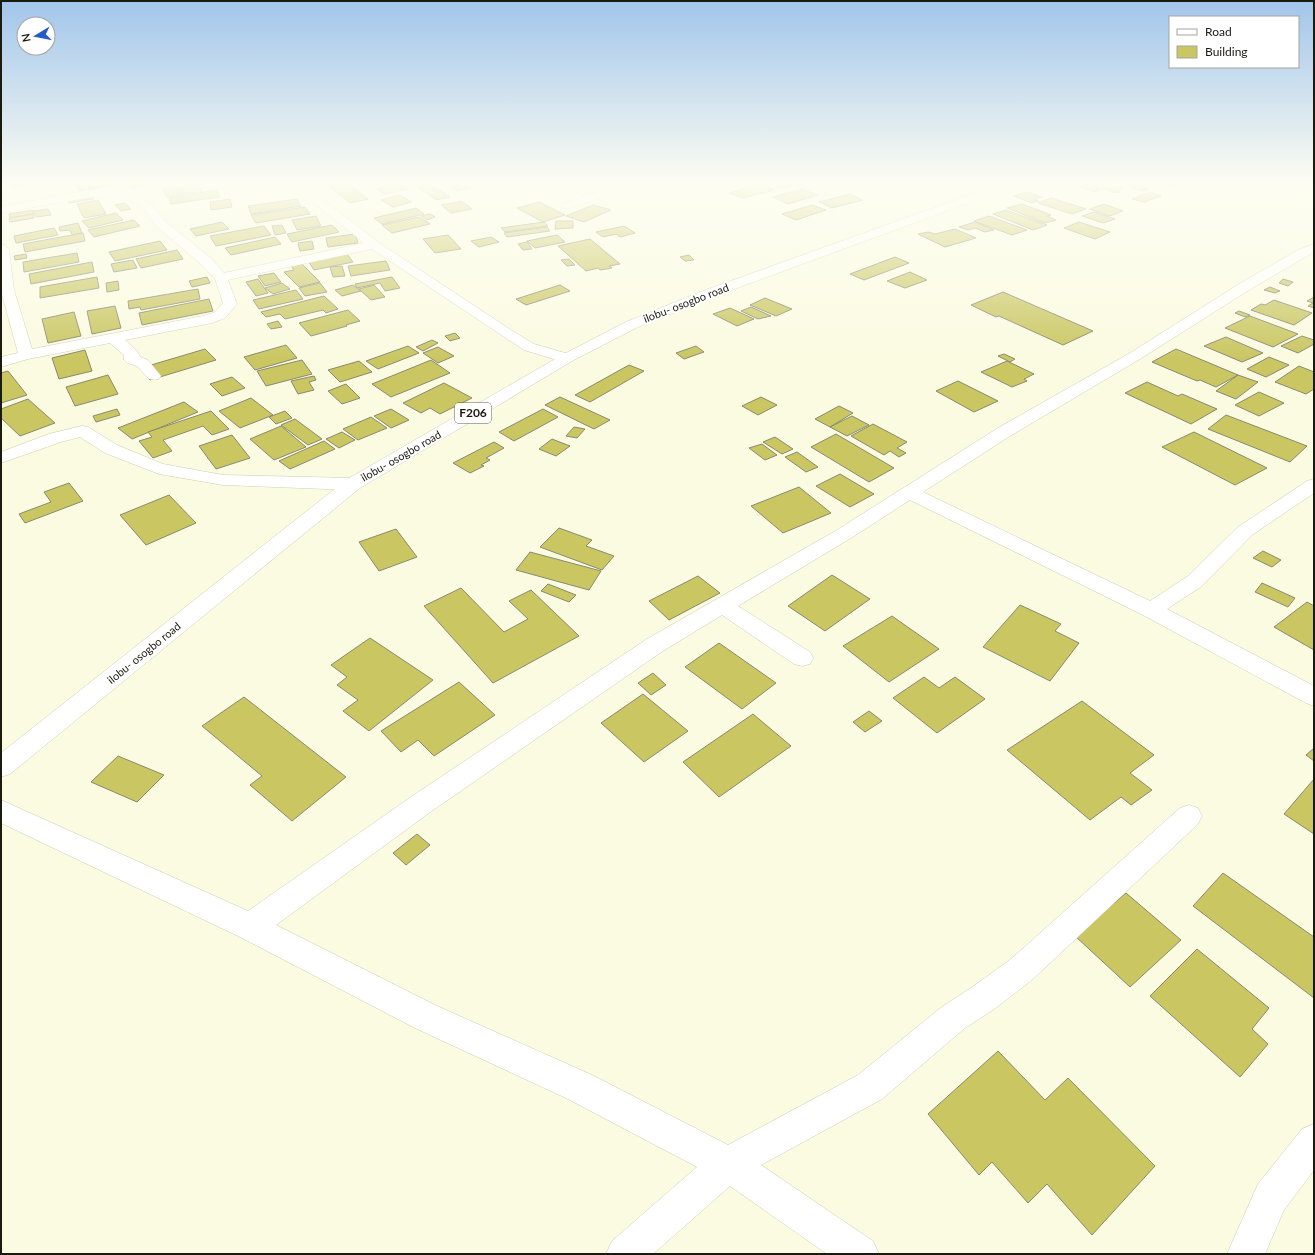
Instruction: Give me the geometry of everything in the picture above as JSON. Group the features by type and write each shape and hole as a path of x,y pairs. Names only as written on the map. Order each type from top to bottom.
{"street":[{"path":"1,362 26,355 191,324 220,315 230,304 221,278 208,263 181,241"},
{"path":"368,241 529,347 567,358"},
{"name":"ilobu- osogbo road","path":"1,767 353,484 567,358 631,325 704,295 854,241"},
{"path":"221,278 374,245"},
{"path":"1,248 3,286 26,355"},
{"path":"250,927 420,805 648,649 844,534 1004,432 1135,356 1244,287 1310,253"},
{"path":"113,338 132,354 132,360 143,363 153,376"},
{"path":"1,458 55,438 82,431 111,449 159,469 223,480 353,484"},
{"path":"1150,610 1195,581 1245,531 1314,485"},
{"path":"908,492 1150,610 1314,697"},
{"path":"722,605 802,658"},
{"path":"1,811 250,927 426,1017 580,1087 728,1164 860,1254"},
{"path":"626,1254 728,1164 870,1087 954,1017 982,999 1022,969 1188,816"},
{"path":"1246,1254 1271,1197 1314,1141"}],"building":[{"path":"15,241 29,241 16,243"},
{"path":"42,241 85,241 25,252 23,244"},
{"path":"160,241 167,250 115,261 109,252"},
{"path":"213,241 243,241 216,246"},
{"path":"259,241 278,241 281,244 231,255 225,248"},
{"path":"312,241 314,249 300,251 298,243"},
{"path":"327,241 357,241 358,243 328,247"},
{"path":"424,241 453,241 461,249 435,253"},
{"path":"471,241 497,241 499,242 479,247"},
{"path":"527,241 563,241 565,242 535,248"},
{"path":"583,241 592,241 620,264 609,266 612,268 600,270 598,268 586,271 558,246"},
{"path":"932,241 967,241 945,247"},
{"path":"527,242 532,249 523,250 518,244"},
{"path":"177,250 183,259 141,268 136,259"},
{"path":"77,253 79,262 24,272 23,262"},
{"path":"26,254 27,258 15,260 14,256"},
{"path":"347,254 353,262 314,270 308,261"},
{"path":"689,255 694,260 685,261 680,257"},
{"path":"895,257 909,263 864,280 850,274"},
{"path":"569,259 575,265 567,266 561,260"},
{"path":"133,260 137,268 114,272 111,264"},
{"path":"386,261 390,270 351,276 348,266"},
{"path":"92,262 94,272 31,284 29,274"},
{"path":"302,264 320,282 299,287 284,272 294,270 291,266"},
{"path":"342,266 345,276 333,277 330,267"},
{"path":"910,272 927,280 905,288 887,281"},
{"path":"274,273 281,282 265,286 258,276"},
{"path":"97,277 99,288 40,298 40,287"},
{"path":"207,277 210,283 192,287 189,281"},
{"path":"392,277 400,288 385,291 380,283 357,288 355,284"},
{"path":"258,279 268,293 256,296 246,282"},
{"path":"1283,279 1293,282 1288,286 1279,283"},
{"path":"118,281 119,290 107,292 106,283"},
{"path":"282,283 290,289 273,294 265,288"},
{"path":"320,283 327,292 305,296 299,288"},
{"path":"353,285 361,291 342,296 335,290"},
{"path":"374,285 385,297 371,300 359,289"},
{"path":"560,285 570,291 526,305 516,299"},
{"path":"1270,287 1280,291 1275,293 1264,290"},
{"path":"198,289 200,299 141,310 140,307 129,309 128,301"},
{"path":"296,290 303,299 259,309 253,300"},
{"path":"1003,292 1093,331 1063,345 971,305"},
{"path":"324,296 338,309 326,313 323,310 285,319 280,314 266,317 261,312"},
{"path":"1314,297 1314,308 1308,306 1313,303 1307,301"},
{"path":"765,298 792,309 776,316 750,305"},
{"path":"209,299 213,311 142,325 139,313"},
{"path":"1274,300 1312,313 1294,325 1251,310 1261,304 1265,305"},
{"path":"115,306 121,328 92,334 87,311"},
{"path":"751,307 771,316 758,319 741,311"},
{"path":"730,308 754,319 737,326 713,314"},
{"path":"348,310 360,321 311,336 299,323"},
{"path":"1239,311 1250,315 1245,317 1235,313"},
{"path":"74,312 81,336 48,343 42,319"},
{"path":"1250,316 1298,334 1273,347 1225,328"},
{"path":"278,321 282,327 271,329 267,324"},
{"path":"455,333 460,338 450,341 445,336"},
{"path":"1302,336 1314,340 1314,344 1298,353 1281,346"},
{"path":"1226,337 1263,353 1242,362 1204,346"},
{"path":"432,340 438,343 423,351 416,347"},
{"path":"286,345 297,358 255,370 244,357"},
{"path":"408,346 419,353 378,369 366,361"},
{"path":"696,346 704,352 684,359 676,353"},
{"path":"438,347 454,356 438,363 423,353"},
{"path":"205,349 216,360 150,380 141,368"},
{"path":"1176,349 1238,375 1216,387 1200,380 1197,381 1152,362"},
{"path":"85,350 92,371 59,379 52,358"},
{"path":"1004,354 1015,359 1010,362 998,356"},
{"path":"1269,357 1289,365 1266,377 1247,369"},
{"path":"302,360 312,374 266,386 257,371"},
{"path":"431,360 450,373 391,397 372,384"},
{"path":"359,361 372,372 340,382 328,370"},
{"path":"1007,361 1034,374 1024,379 1027,381 1012,387 981,372"},
{"path":"629,365 644,371 590,402 575,395"},
{"path":"1299,366 1314,372 1314,389 1306,394 1275,382"},
{"path":"8,371 27,395 1,403 1,373"},
{"path":"108,375 118,394 75,406 66,387"},
{"path":"1238,375 1258,382 1236,399 1216,391"},
{"path":"314,376 316,380 309,382 314,390 298,394 291,381"},
{"path":"232,377 245,388 222,396 210,384"},
{"path":"958,381 998,401 974,412 936,391"},
{"path":"1147,382 1178,396 1182,394 1217,409 1191,424 1125,393"},
{"path":"444,383 472,398 440,414 430,408 421,413 403,403"},
{"path":"346,384 360,398 342,404 328,391"},
{"path":"1259,392 1284,403 1259,416 1235,405"},
{"path":"560,397 610,420 594,429 545,405"},
{"path":"761,397 777,405 758,415 742,406"},
{"path":"251,398 273,415 240,428 219,411"},
{"path":"28,399 55,423 20,436 1,418 1,409"},
{"path":"184,402 198,412 132,439 118,428"},
{"path":"839,406 853,413 830,427 815,419"},
{"path":"117,409 120,415 96,422 93,416"},
{"path":"391,409 409,420 391,428 374,416"},
{"path":"543,409 558,417 514,441 499,432"},
{"path":"211,411 229,429 212,435 203,426 163,440 172,451 153,458 139,441 152,437 148,432"},
{"path":"285,411 292,418 276,424 269,417"},
{"path":"1226,415 1307,446 1290,462 1208,429"},
{"path":"852,416 869,425 847,436 830,427"},
{"path":"371,417 387,428 358,440 343,429"},
{"path":"295,419 322,439 308,445 281,425"},
{"path":"873,424 907,442 897,448 906,453 899,457 890,451 884,455 851,436"},
{"path":"281,426 306,447 274,460 250,439"},
{"path":"574,427 585,429 577,438 566,436"},
{"path":"342,432 355,440 339,448 326,439"},
{"path":"1194,432 1267,468 1235,485 1162,447"},
{"path":"836,434 894,468 869,482 811,447"},
{"path":"232,435 250,458 216,469 199,446"},
{"path":"775,437 793,449 782,454 763,442"},
{"path":"552,439 570,446 556,456 539,449"},
{"path":"324,441 335,449 290,469 279,461"},
{"path":"494,442 504,448 486,458 490,460 481,465 484,466 470,473 453,463"},
{"path":"762,444 777,455 765,460 749,448"},
{"path":"797,452 818,467 806,472 785,457"},
{"path":"840,474 874,494 850,507 816,486"},
{"path":"69,483 83,501 25,523 19,514 51,502 44,492"},
{"path":"799,487 831,513 783,533 751,506"},
{"path":"169,495 196,523 146,545 120,515"},
{"path":"559,528 592,540 586,546 614,556 602,570 540,547"},
{"path":"396,529 417,557 379,571 359,542"},
{"path":"1263,551 1281,560 1272,567 1253,558"},
{"path":"530,552 601,571 589,590 516,570"},
{"path":"832,575 870,599 825,631 788,606"},
{"path":"698,576 720,593 669,620 649,601"},
{"path":"1262,583 1295,598 1288,607 1255,592"},
{"path":"548,584 576,595 569,602 541,591"},
{"path":"461,588 504,632 528,619 509,601 531,590 579,636 493,683 424,606"},
{"path":"1307,602 1314,606 1314,650 1274,627"},
{"path":"1020,605 1061,624 1055,631 1079,643 1050,681 983,647"},
{"path":"892,616 939,649 889,682 843,646"},
{"path":"370,638 433,680 369,731 343,711 358,700 337,685 347,677 331,665"},
{"path":"719,643 776,683 742,709 685,667"},
{"path":"653,673 666,685 651,695 638,683"},
{"path":"924,677 939,688 955,677 985,699 937,733 893,698"},
{"path":"459,682 495,715 434,756 418,740 401,752 381,731"},
{"path":"643,694 688,731 644,762 601,723"},
{"path":"244,697 346,777 292,821 250,785 262,776 202,726"},
{"path":"1082,701 1154,755 1130,773 1152,790 1131,805 1121,797 1090,820 1007,750"},
{"path":"869,711 882,721 865,732 853,722"},
{"path":"753,714 791,746 719,797 683,762"},
{"path":"1314,748 1314,761 1306,755"},
{"path":"118,756 164,775 137,802 91,782"},
{"path":"1314,779 1314,834 1284,814"},
{"path":"417,834 430,845 406,865 393,853"},
{"path":"1223,873 1314,937 1314,998 1193,906"},
{"path":"1126,893 1181,940 1130,987 1075,936"},
{"path":"1197,949 1269,1008 1252,1029 1268,1044 1240,1077 1150,996"},
{"path":"998,1051 1045,1100 1068,1078 1155,1166 1092,1235 1047,1184 1028,1203 992,1162 979,1175 928,1114"}]}
